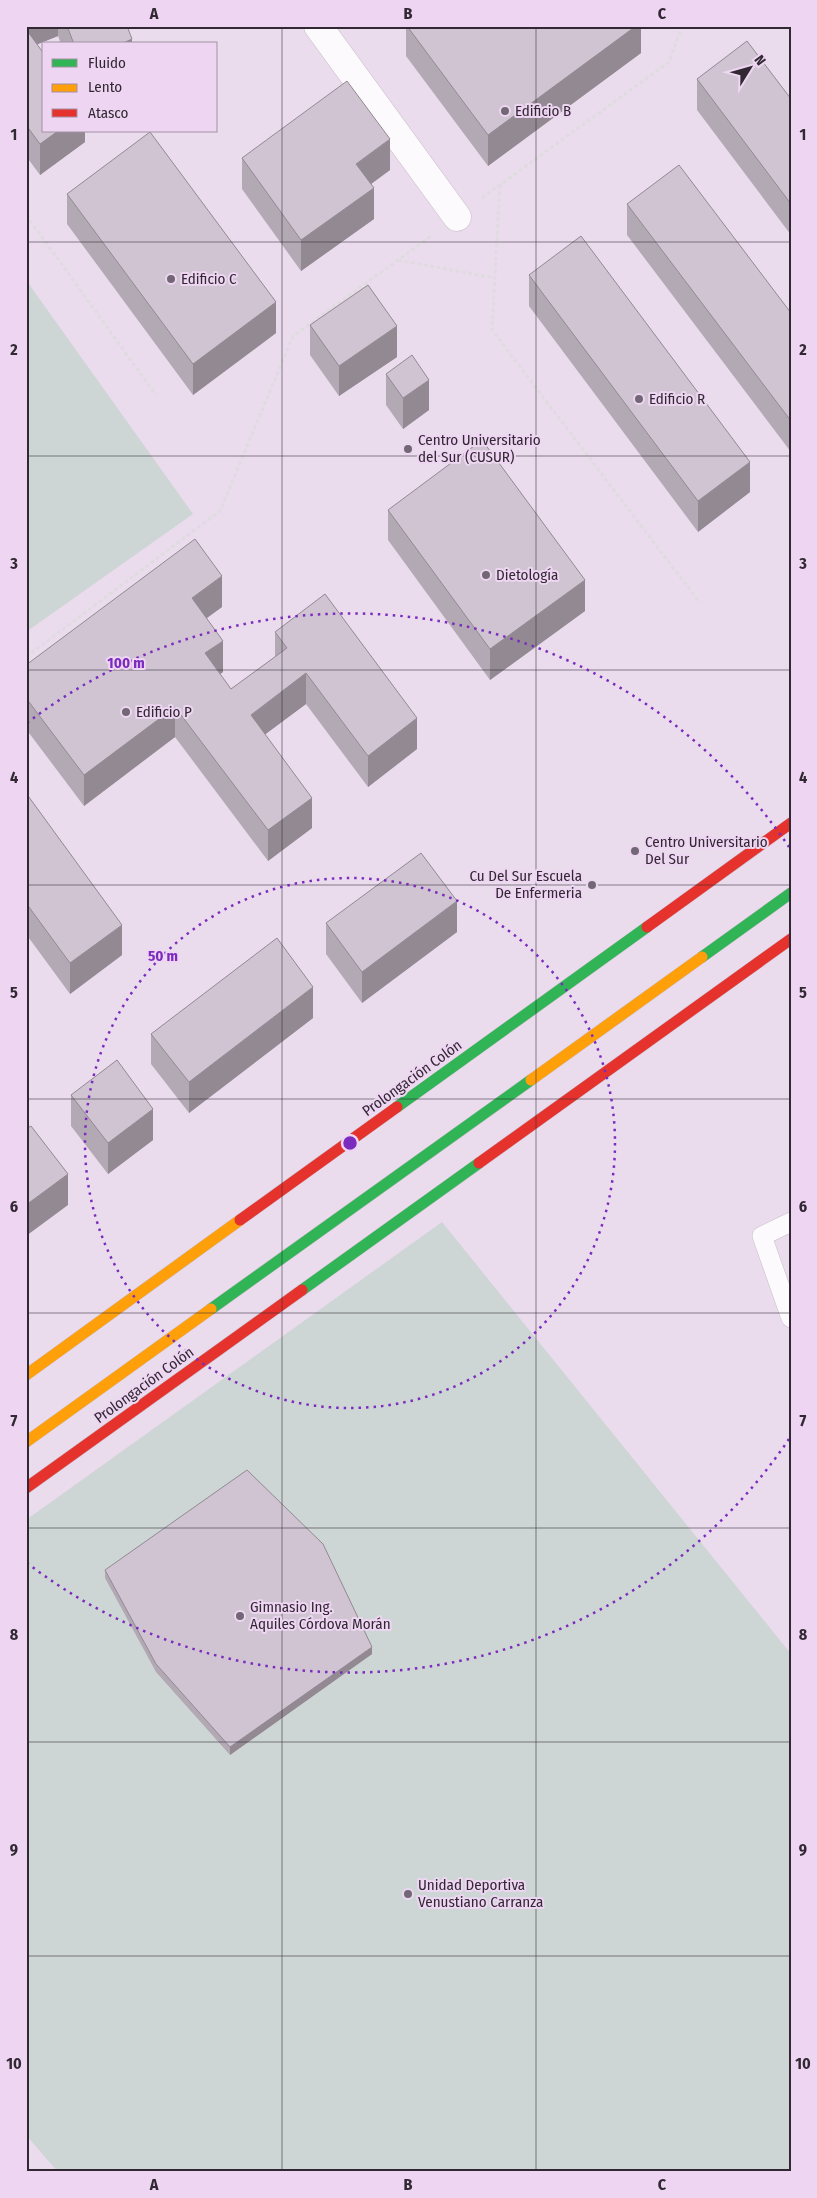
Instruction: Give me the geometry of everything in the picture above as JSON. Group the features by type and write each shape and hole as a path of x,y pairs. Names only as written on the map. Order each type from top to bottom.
{"main road":[{"name":"Prolongación Colón","path":"26,1375 791,823"},
{"name":"Prolongación Colón","path":"26,1442 791,893"},
{"name":"Prolongación Colón","path":"26,1488 791,939"}],"street":[{"path":"318,26 457,217"}],"lane":[{"path":"791,1222 762,1236 791,1318"}],"path":[{"path":"669,62 682,26"},
{"path":"500,185 492,330 700,603"},
{"path":"26,215 156,395"},
{"path":"398,260 495,278"},
{"path":"26,657 220,511 293,336"}],"shaded area":[{"path":"26,280 193,514 26,632"},
{"name":"Unidad Deportiva Venustiano Carranza","path":"442,1222 791,1654 791,2172 58,2172 26,2135 26,1520"}],"building":[{"path":"67,26 127,26 132,39 125,42 73,42"},
{"name":"Edificio B","path":"407,26 636,26 488,135"},
{"path":"26,29 42,51 42,132 57,132 40,144 26,125"},
{"path":"747,41 791,99 791,204 697,79"},
{"path":"347,81 390,139 356,164 374,188 301,240 242,158"},
{"name":"Edificio C","path":"150,132 276,302 193,364 67,194"},
{"path":"679,165 791,313 791,421 627,204"},
{"name":"Edificio R","path":"581,236 750,462 698,501 529,275"},
{"path":"368,285 397,326 339,366 310,325"},
{"path":"412,355 429,380 403,398 386,374"},
{"name":"Dietología","path":"482,440 585,580 490,649 388,510"},
{"name":"Edificio P","path":"195,539 222,576 192,598 223,641 205,653 231,689 287,648 275,632 325,594 417,718 368,756 306,673 251,715 312,798 268,830 175,707 84,775 26,698 26,665"},
{"path":"26,793 122,925 70,963 26,903"},
{"path":"421,853 457,901 362,972 326,923"},
{"path":"277,938 313,987 189,1082 151,1034"},
{"path":"117,1060 153,1109 108,1143 71,1095"},
{"path":"31,1126 68,1174 26,1205 26,1129"},
{"name":"Gimnasio Ing. Aquiles Córdova Morán","path":"247,1470 323,1544 372,1647 230,1747 156,1664 105,1570"}],"traffic: fast":[{"path":"702,957 791,893"},
{"path":"397,1107 647,927"},
{"path":"211,1309 531,1080"},
{"path":"302,1290 479,1163"}],"traffic: slow":[{"path":"531,1080 702,957"},
{"path":"26,1375 240,1220"},
{"path":"26,1442 211,1309"}],"traffic: jam":[{"path":"647,927 791,823"},
{"path":"479,1163 791,939"},
{"path":"240,1220 397,1107"},
{"path":"26,1488 302,1290"}],"place":[{"name":"Edificio B","path":"505,111"},
{"name":"Edificio C","path":"171,279"},
{"name":"Edificio R","path":"639,399"},
{"name":"Centro Universitario del Sur (CUSUR)","path":"408,449"},
{"name":"Dietología","path":"486,575"},
{"name":"Edificio P","path":"126,712"},
{"name":"Centro Universitario Del Sur","path":"635,851"},
{"name":"Cu Del Sur Escuela De Enfermeria","path":"592,885"},
{"name":"Gimnasio Ing. Aquiles Córdova Morán","path":"240,1616"},
{"name":"Unidad Deportiva Venustiano Carranza","path":"408,1894"}]}
